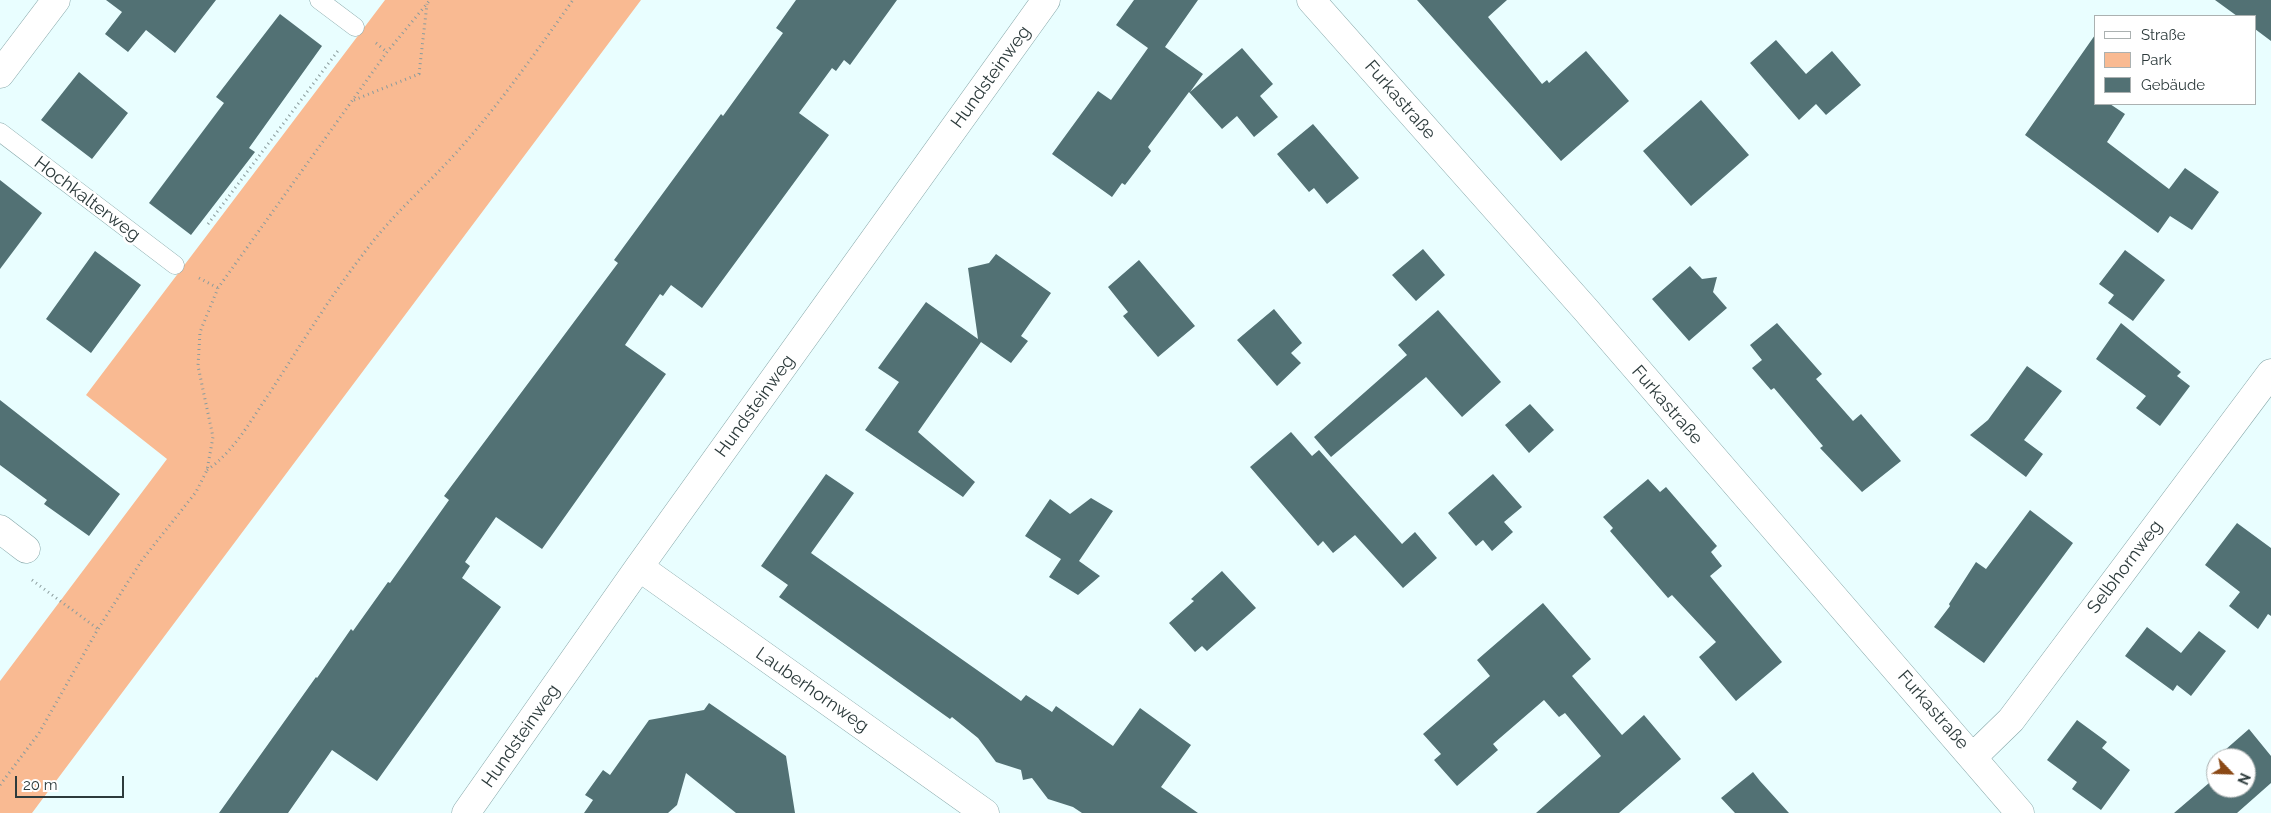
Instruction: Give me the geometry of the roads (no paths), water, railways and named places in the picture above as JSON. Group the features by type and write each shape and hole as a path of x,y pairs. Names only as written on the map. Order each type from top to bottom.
{"street":[{"path":"0,74 56,0"},
{"name":"Hundsteinweg","path":"466,813 639,567 1046,0"},
{"name":"Furkastraße","path":"1311,0 1586,310 2020,813"},
{"name":"Selbhornweg","path":"1973,757 2011,720 2271,373"},
{"path":"0,529 26,549"},
{"name":"Lauberhornweg","path":"639,567 985,813"}],"lane":[{"path":"319,0 355,28"},
{"name":"Hochkalterweg","path":"0,132 175,265"}]}
